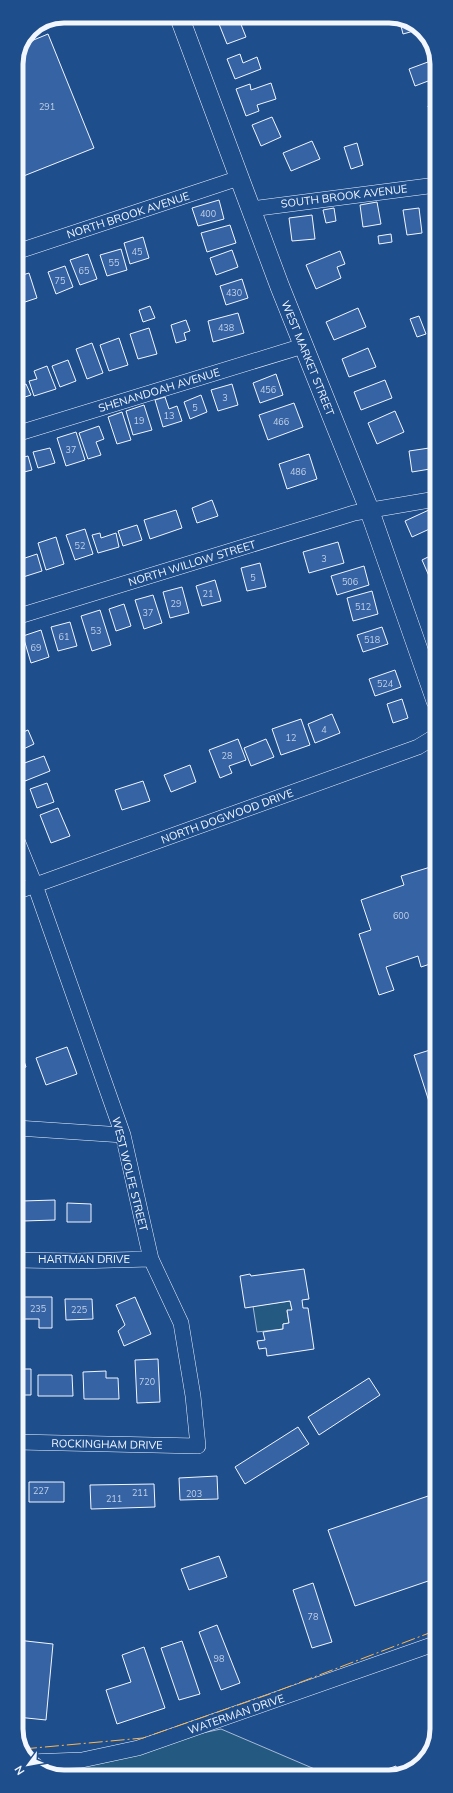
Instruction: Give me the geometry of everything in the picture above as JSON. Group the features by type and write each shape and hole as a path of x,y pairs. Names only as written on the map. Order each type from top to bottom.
{"main road":[{"name":"WEST MARKET STREET","path":"182,23 303,346 369,509 430,684"}],"street":[{"name":"NORTH BROOK AVENUE","path":"23,250 239,178"},
{"name":"SOUTH BROOK AVENUE","path":"251,209 430,186"},
{"name":"SHENANDOAH AVENUE","path":"23,432 303,346"},
{"name":"NORTH WILLOW STREET","path":"23,615 369,509 430,500"},
{"name":"NORTH DOGWOOD DRIVE","path":"23,889 418,747 430,740"},
{"name":"WEST WOLFE STREET","path":"23,855 35,885 123,1135 151,1258 181,1323 193,1396 198,1446"},
{"path":"23,1128 123,1135"},
{"name":"HARTMAN DRIVE","path":"23,1260 76,1261 151,1258"},
{"name":"ROCKINGHAM DRIVE","path":"23,1442 198,1446"},
{"name":"WATERMAN DRIVE","path":"48,1761 82,1760 138,1748 430,1645"}],"shaded area":[{"path":"290,1301 292,1310 287,1311 289,1323 283,1324 283,1329 257,1332 253,1306"},
{"path":"221,1729 317,1770 61,1770 48,1766"}],"building":[{"path":"240,23 246,37 227,44 219,24"},
{"path":"401,24 414,31 403,34"},
{"path":"48,34 94,148 23,176 23,64 26,48 30,42"},
{"path":"240,54 243,63 257,57 261,69 235,79 227,59"},
{"path":"430,61 430,80 415,86 409,69"},
{"path":"271,83 276,99 257,105 259,111 246,116 236,89 250,84 251,90"},
{"path":"272,117 281,137 261,146 252,125"},
{"path":"312,141 320,159 291,171 283,153"},
{"path":"357,143 363,165 351,169 344,147"},
{"path":"219,200 224,219 198,226 192,208"},
{"path":"377,202 381,224 363,227 360,205"},
{"path":"334,208 336,221 326,223 323,210"},
{"path":"419,208 422,233 407,235 403,210"},
{"path":"312,215 315,239 292,241 289,218"},
{"path":"230,225 236,243 207,252 201,233"},
{"path":"391,234 392,242 379,244 378,236"},
{"path":"143,237 149,258 130,264 124,243"},
{"path":"121,249 127,270 107,276 100,255"},
{"path":"232,250 238,267 216,275 210,258"},
{"path":"340,251 345,264 337,267 341,278 316,289 306,265"},
{"path":"88,254 97,279 80,285 70,260"},
{"path":"65,266 73,287 56,294 48,272"},
{"path":"29,273 37,298 23,303 23,275"},
{"path":"242,279 248,298 226,305 220,286"},
{"path":"150,306 155,318 143,322 139,310"},
{"path":"358,308 366,327 334,340 326,322"},
{"path":"238,313 244,333 213,342 208,321"},
{"path":"419,316 426,334 417,337 410,319"},
{"path":"186,320 190,331 184,333 186,340 176,343 171,325"},
{"path":"149,328 157,354 138,359 130,334"},
{"path":"119,338 128,365 109,371 100,345"},
{"path":"92,343 103,373 87,379 76,349"},
{"path":"368,348 376,367 349,377 342,359"},
{"path":"68,360 76,381 60,387 52,366"},
{"path":"47,366 56,389 34,396 29,381 37,379 34,371"},
{"path":"276,374 283,395 260,403 253,383"},
{"path":"385,380 392,398 361,410 354,392"},
{"path":"26,384 31,395 23,398 23,385"},
{"path":"232,384 238,405 218,411 211,390"},
{"path":"201,395 207,412 190,419 184,402"},
{"path":"165,397 169,409 177,406 182,421 163,427 155,400"},
{"path":"294,403 303,427 268,440 259,415"},
{"path":"144,405 152,430 133,435 126,411"},
{"path":"395,411 404,432 377,444 368,423"},
{"path":"122,412 131,440 117,444 108,417"},
{"path":"99,426 104,439 96,442 101,455 88,459 79,433"},
{"path":"76,432 85,460 66,466 57,438"},
{"path":"50,448 55,463 38,468 33,452"},
{"path":"430,448 430,469 412,472 409,451"},
{"path":"309,454 317,479 287,489 279,464"},
{"path":"28,456 32,470 23,472 23,457"},
{"path":"212,500 218,516 197,523 192,508"},
{"path":"430,509 430,529 412,537 405,521"},
{"path":"176,510 182,528 150,539 144,520"},
{"path":"137,525 142,540 123,546 118,531"},
{"path":"85,529 93,554 75,560 66,535"},
{"path":"100,533 101,538 116,533 119,547 98,553 92,535"},
{"path":"56,537 64,564 46,570 38,543"},
{"path":"338,542 344,563 309,573 303,552"},
{"path":"37,554 42,571 23,577 23,559"},
{"path":"430,556 430,576 429,576 422,560"},
{"path":"260,563 266,587 247,591 241,568"},
{"path":"364,566 369,585 337,595 331,576"},
{"path":"215,580 221,601 202,606 196,586"},
{"path":"182,587 189,613 170,618 163,592"},
{"path":"372,591 378,614 353,621 347,598"},
{"path":"153,595 162,623 144,629 135,600"},
{"path":"124,604 131,626 116,631 109,609"},
{"path":"100,610 111,645 92,651 81,616"},
{"path":"70,622 77,646 58,651 51,627"},
{"path":"382,627 388,644 363,652 357,635"},
{"path":"41,630 49,657 31,663 23,636"},
{"path":"395,670 401,687 375,696 369,679"},
{"path":"402,699 408,718 393,723 387,704"},
{"path":"332,714 340,733 315,743 308,724"},
{"path":"301,719 310,745 281,755 272,729"},
{"path":"28,730 34,744 23,749 23,732"},
{"path":"238,739 246,760 229,766 232,773 220,778 209,750"},
{"path":"266,739 274,757 251,766 244,748"},
{"path":"44,756 50,771 25,781 23,776 23,764"},
{"path":"190,765 196,782 171,792 164,775"},
{"path":"143,781 150,801 122,810 115,790"},
{"path":"47,783 54,802 37,808 30,789"},
{"path":"58,808 70,836 51,843 40,815"},
{"path":"430,867 430,964 421,967 418,956 386,967 394,990 379,995 359,934 371,930 361,900 404,885 401,876"},
{"path":"67,1047 77,1074 46,1085 36,1058"},
{"path":"430,1050 430,1105 414,1055"},
{"path":"23,1058 26,1067 23,1068"},
{"path":"55,1200 55,1220 23,1221 23,1201"},
{"path":"67,1203 91,1204 91,1222 67,1222"},
{"path":"304,1269 309,1299 302,1300 303,1308 308,1308 314,1349 267,1356 266,1348 259,1349 257,1341 265,1340 263,1332 283,1329 283,1324 289,1323 287,1310 292,1310 290,1301 245,1308 240,1276"},
{"path":"24,1297 52,1297 52,1328 39,1328 39,1319 24,1319"},
{"path":"135,1297 151,1334 124,1346 118,1331 125,1325 116,1305"},
{"path":"65,1299 92,1299 93,1319 66,1320"},
{"path":"158,1359 160,1402 137,1403 135,1360"},
{"path":"23,1369 31,1369 31,1395 23,1395"},
{"path":"106,1371 106,1378 118,1378 119,1399 84,1399 83,1372"},
{"path":"38,1375 72,1375 73,1396 38,1396"},
{"path":"369,1378 380,1395 319,1435 308,1417"},
{"path":"298,1427 309,1444 245,1484 235,1467"},
{"path":"217,1476 218,1499 180,1500 179,1478"},
{"path":"29,1482 64,1482 64,1502 29,1502"},
{"path":"154,1484 155,1507 91,1509 90,1485"},
{"path":"430,1495 430,1580 355,1606 328,1530"},
{"path":"219,1556 227,1577 189,1590 181,1569"},
{"path":"313,1583 332,1642 312,1648 293,1590"},
{"path":"217,1625 240,1683 221,1690 199,1632"},
{"path":"23,1641 53,1644 46,1720 23,1718"},
{"path":"182,1641 200,1694 179,1700 161,1648"},
{"path":"144,1647 165,1708 117,1724 106,1690 131,1682 122,1655"},
{"path":"396,1766 397,1769 385,1770"}],"power":[{"path":"48,1747 143,1738 267,1695 430,1633"}]}
